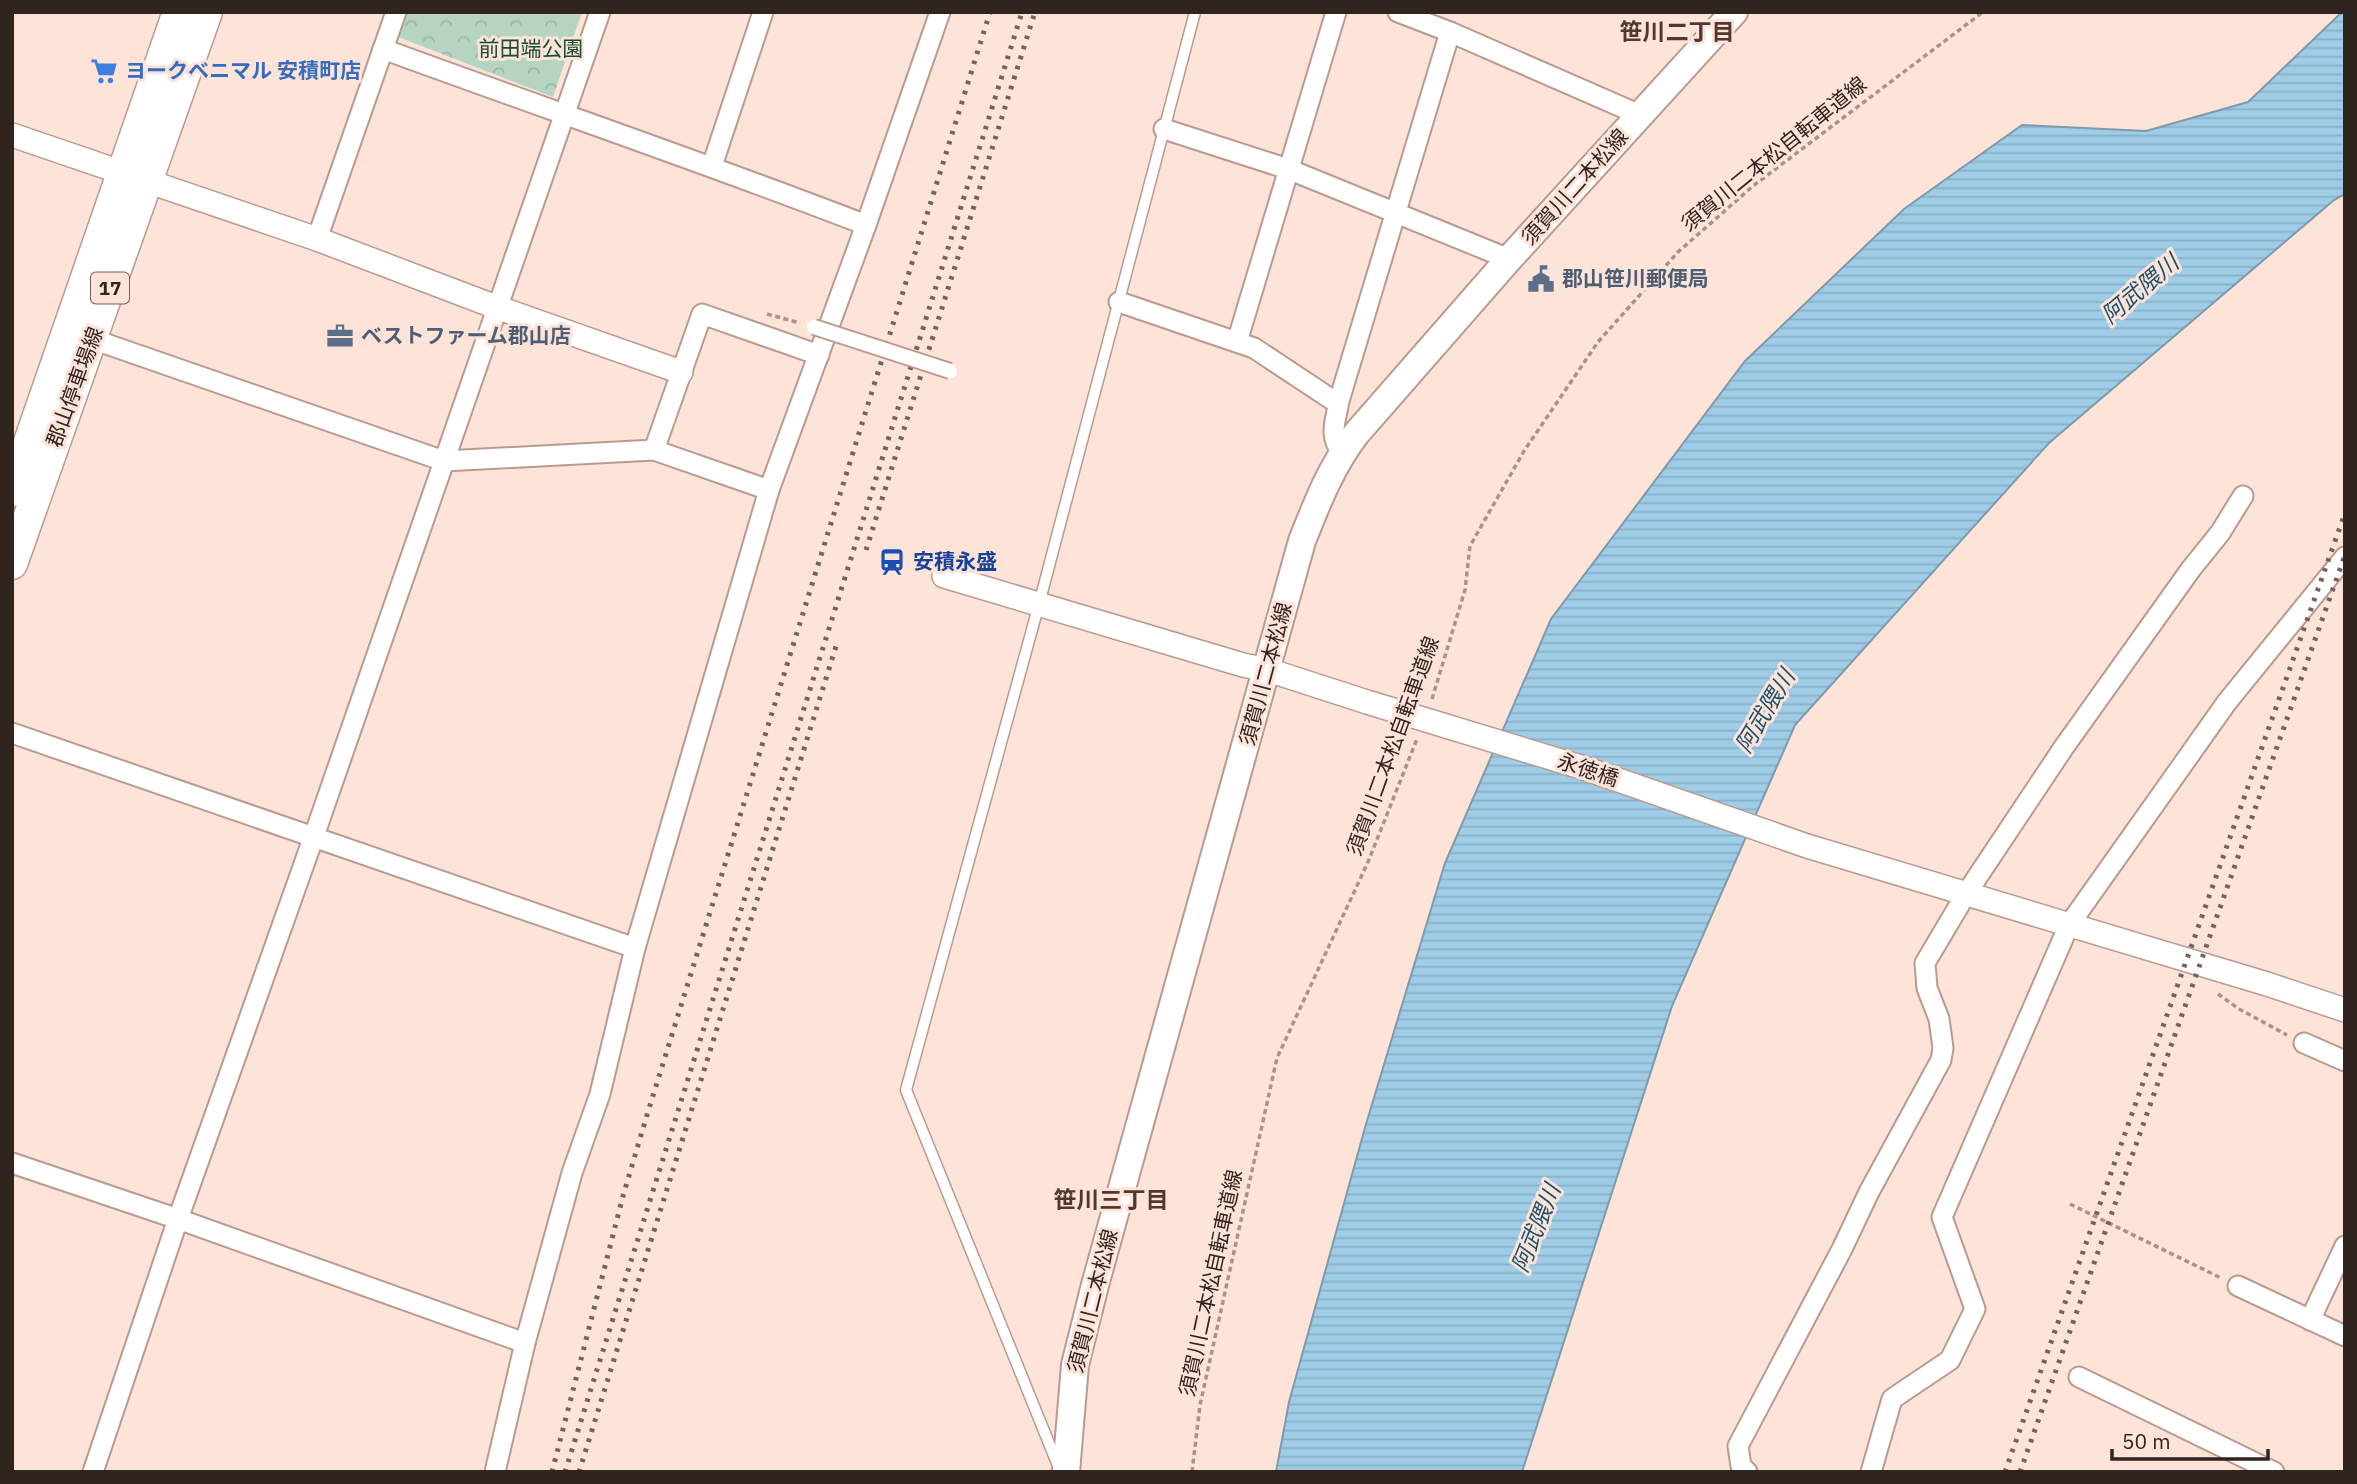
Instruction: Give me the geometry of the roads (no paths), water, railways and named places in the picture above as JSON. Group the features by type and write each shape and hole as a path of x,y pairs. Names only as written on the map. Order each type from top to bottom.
{"main road":[{"name":"郡山停車場線","path":"12,564 92,339 178,12"},
{"name":"郡山停車場線","path":"12,491 135,177 207,12"},
{"name":"須賀川二本松線","path":"1066,1472 1075,1365 1095,1286 1303,541 1322,492 1342,452 1356,433 1509,258 1734,12"}],"street":[{"path":"317,239 396,12"},
{"path":"93,1472 178,1219 600,12"},
{"path":"712,166 763,12"},
{"path":"495,1472 526,1343 572,1173 600,1094 635,948 769,490 940,12"},
{"path":"1237,342 1336,12"},
{"path":"1398,12 1640,115"},
{"path":"1342,452 1334,441 1333,434 1339,401 1450,32"},
{"path":"383,49 712,166 866,225"},
{"path":"1164,129 1288,169 1509,258"},
{"path":"12,135 317,239 496,307 681,372"},
{"path":"1119,302 1254,348 1331,399 1339,401"},
{"path":"654,450 702,314 819,355"},
{"path":"814,327 950,371"},
{"path":"92,339 444,461 654,450 769,490"},
{"path":"1746,1472 1741,1466 1738,1446 1941,1060 1943,1048 1940,1028 1927,988 1926,963 1966,894 2064,747 2191,569 2220,533 2243,496"},
{"path":"1871,1472 1892,1399 1950,1360 1975,1309 1942,1217 2069,925 2227,702 2345,557"},
{"name":"永徳橋","path":"944,576 1243,665 1268,670 1584,768 1807,846 2267,984 2345,1010"},
{"path":"12,733 635,948"},
{"path":"2304,1044 2345,1061"},
{"path":"12,1163 526,1343"},
{"path":"2310,1320 2345,1246"},
{"path":"2238,1286 2345,1336"},
{"path":"2079,1377 2274,1472"}],"lane":[{"path":"1060,1472 906,1090 1039,604 1195,12"}],"water":[{"name":"阿武隈川","path":"2345,12 2345,194 2334,200 2049,443 1795,725 1672,1006 1522,1472 1276,1472 1289,1402 1366,1124 1445,863 1551,619 1745,361 1904,209 2022,125 2146,131 2248,102"}],"railway":[{"path":"552,1472 623,1196 647,1115 990,12"},
{"path":"565,1472 1022,12"},
{"path":"866,550 1035,12"},
{"path":"2005,1472 2345,513"},
{"path":"2020,1472 2345,555"},
{"path":"579,1472 837,643"}],"place":[{"name":"ヨークベニマル 安積町店","path":"104,71"},
{"name":"郡山笹川郵便局","path":"1541,279"},
{"name":"ベストファーム郡山店","path":"340,336"},
{"name":"安積永盛","path":"892,562"}],"district":[{"name":"笹川二丁目","path":"1677,32"},
{"name":"笹川三丁目","path":"1111,1200"}],"park label":[{"name":"前田端公園","path":"531,49"}]}
